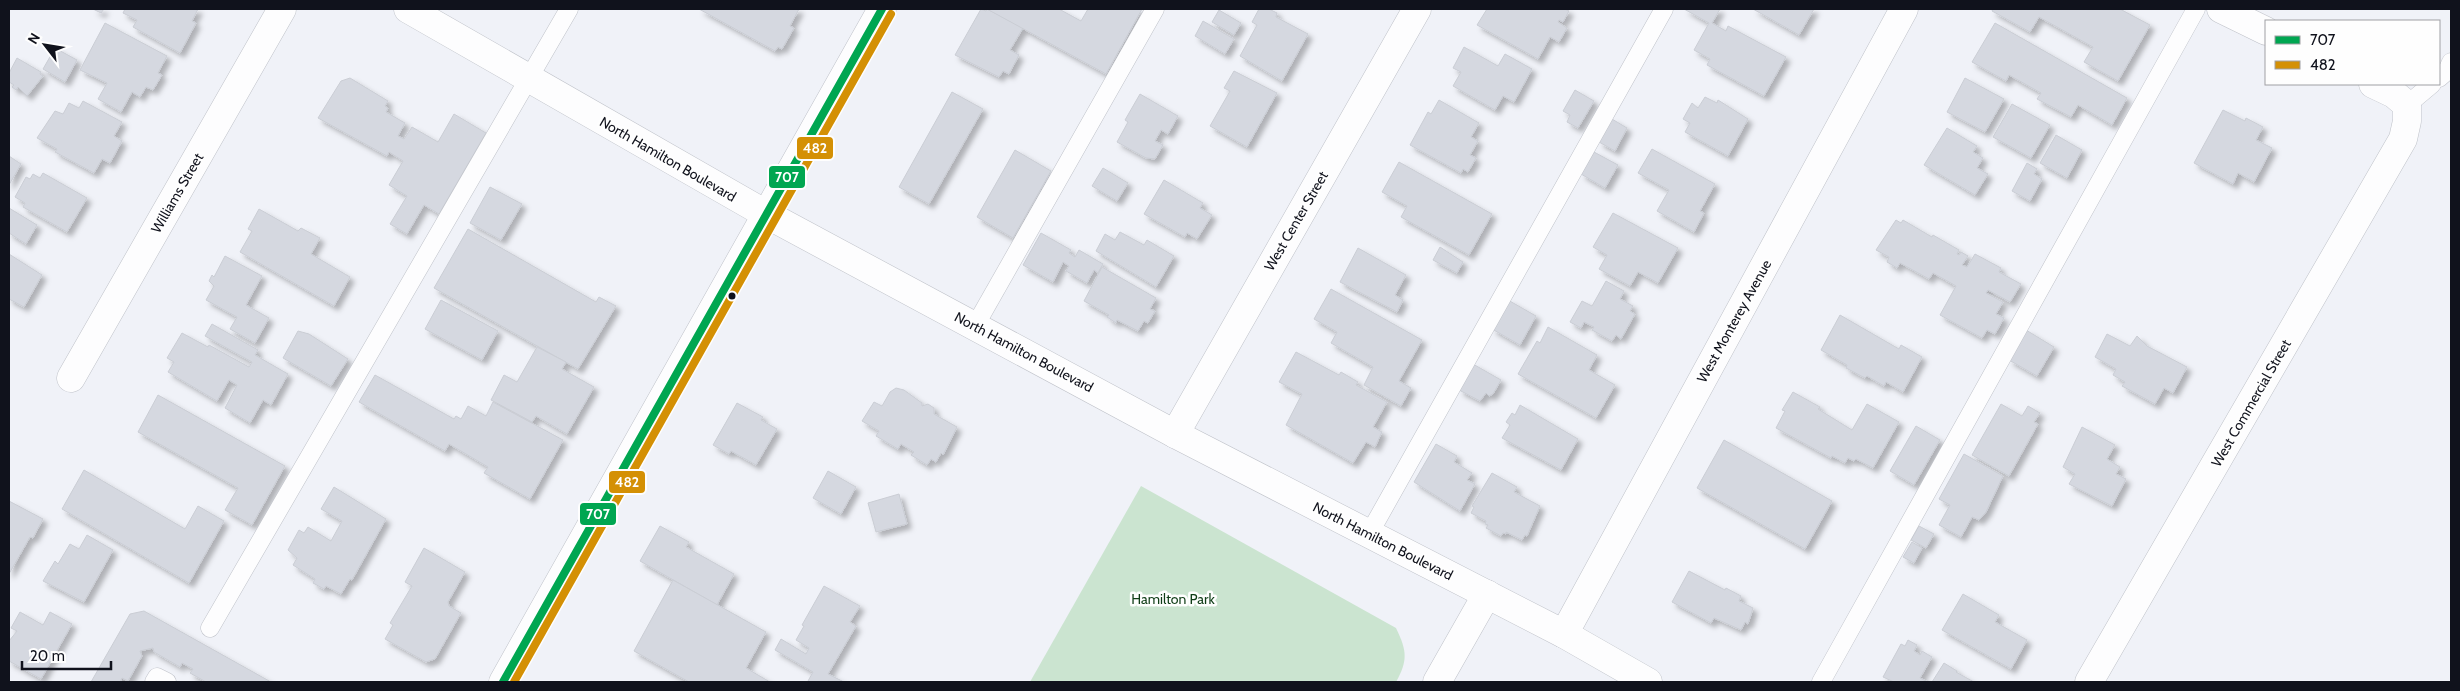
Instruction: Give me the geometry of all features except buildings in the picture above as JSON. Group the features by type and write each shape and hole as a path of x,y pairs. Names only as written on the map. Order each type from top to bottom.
{"street":[{"name":"Williams Street","path":"71,378 282,9"},
{"name":"North Hamilton Boulevard","path":"408,9 766,214 1175,434 1564,634 1648,682"},
{"path":"503,682 882,9"},
{"name":"West Center Street","path":"1175,434 1418,9"},
{"name":"West Monterey Avenue","path":"1564,634 1904,9"},
{"path":"2221,9 2265,31"},
{"path":"2375,85 2394,94 2407,113"},
{"name":"West Commercial Street","path":"2089,682 2403,139 2407,113"},
{"path":"1437,682 1487,594"}],"lane":[{"path":"210,628 569,9"},
{"path":"975,326 1155,9"},
{"path":"1369,534 1664,9"},
{"path":"1820,682 2196,9"},
{"path":"2440,77 2447,71 2451,62"},
{"path":"2407,113 2431,85"},
{"path":"154,682 157,677 166,682"}],"green space":[{"name":"Hamilton Park","path":"1141,486 1396,628 1405,655 1403,668 1396,682 1030,682"}],"transit line":[{"name":"707","path":"503,682 882,9"},
{"name":"482","path":"514,682 891,14"}]}
